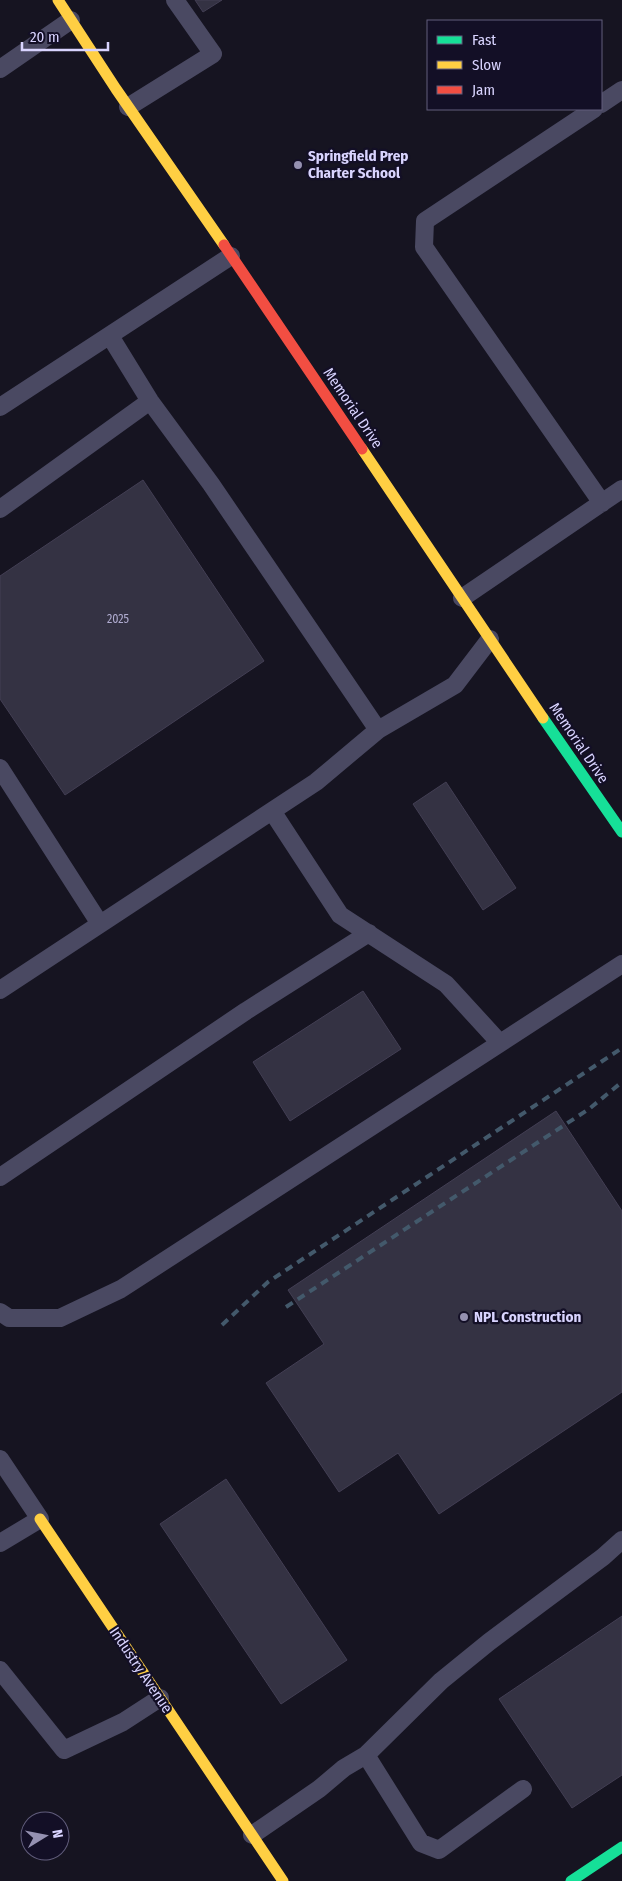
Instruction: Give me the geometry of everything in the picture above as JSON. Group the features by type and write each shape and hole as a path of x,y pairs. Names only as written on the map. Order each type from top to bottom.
{"street":[{"name":"Memorial Drive","path":"58,0 128,107 622,832"},
{"name":"Industry Avenue","path":"40,1519 283,1881"},
{"path":"571,1881 622,1847"}],"lane":[{"path":"128,107 213,54 175,0"},
{"path":"0,69 71,20"},
{"path":"602,103 622,90"},
{"path":"592,110 425,221 424,247 602,503"},
{"path":"0,407 231,256"},
{"path":"110,336 150,401 211,484 378,730"},
{"path":"0,509 150,401"},
{"path":"462,598 622,489"},
{"path":"0,990 316,782 378,730 455,684 490,639"},
{"path":"0,768 100,924"},
{"path":"272,811 340,915 446,984 500,1043"},
{"path":"0,1177 246,1011 369,933"},
{"path":"0,1312 9,1318 60,1318 121,1289 622,964"},
{"name":"Industry Avenue","path":"0,1459 40,1519"},
{"path":"0,1543 40,1519"},
{"path":"252,1835 366,1754 441,1681 489,1642 603,1557 622,1540"},
{"path":"0,1670 64,1750 123,1722 160,1698"},
{"path":"366,1754 421,1843 439,1850 523,1788"}],"building":[{"path":"195,0 222,0 203,12"},
{"path":"143,480 264,661 65,795 0,699 0,576"},
{"path":"446,782 516,888 483,910 413,804"},
{"path":"363,991 401,1049 290,1121 253,1062"},
{"name":"NPL Construction","path":"556,1111 622,1211 622,1392 439,1514 398,1453 339,1492 266,1383 324,1344 288,1290"},
{"path":"226,1479 347,1660 281,1704 160,1524"},
{"path":"622,1616 622,1775 572,1808 499,1699"}],"railway":[{"path":"222,1325 268,1282 622,1048"},
{"path":"286,1307 589,1109 622,1082"}],"traffic: fast":[{"path":"543,718 622,832"},
{"path":"571,1881 622,1847"}],"traffic: slow":[{"path":"58,0 116,89 224,245"},
{"path":"362,449 543,718"},
{"path":"40,1519 283,1881"}],"traffic: jam":[{"path":"224,245 362,449"}],"place":[{"name":"Springfield Prep Charter School","path":"298,165"},
{"name":"NPL Construction","path":"464,1317"}]}
